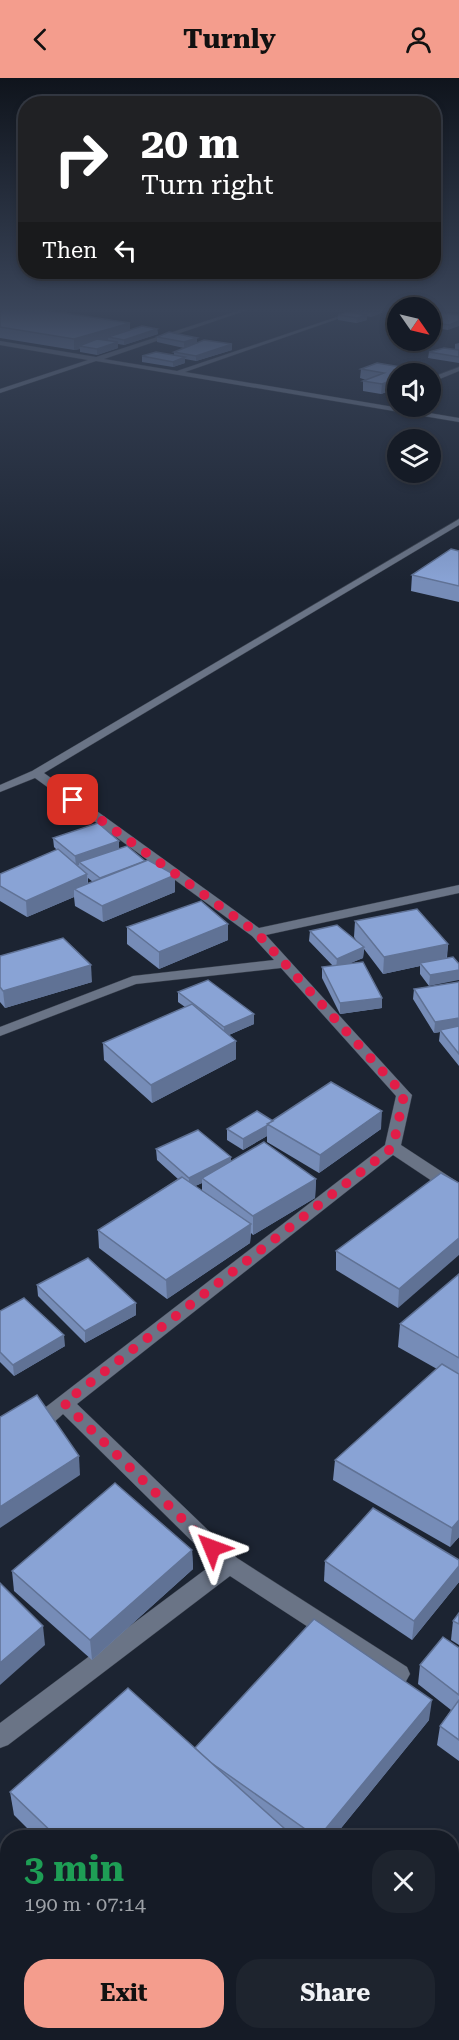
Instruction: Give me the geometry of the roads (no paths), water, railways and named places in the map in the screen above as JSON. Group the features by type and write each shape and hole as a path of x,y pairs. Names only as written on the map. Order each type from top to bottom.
{"street":[{"path":"336,400 459,420"},
{"path":"374,406 387,400"},
{"path":"0,789 36,773 459,521"},
{"path":"18,1438 393,1147 404,1095 257,933 36,773"},
{"path":"257,933 459,889"},
{"path":"0,1032 133,980 284,963"},
{"path":"393,1147 459,1191"},
{"path":"64,1403 229,1564 399,1674 374,1715"},
{"path":"0,1737 229,1564"}]}
